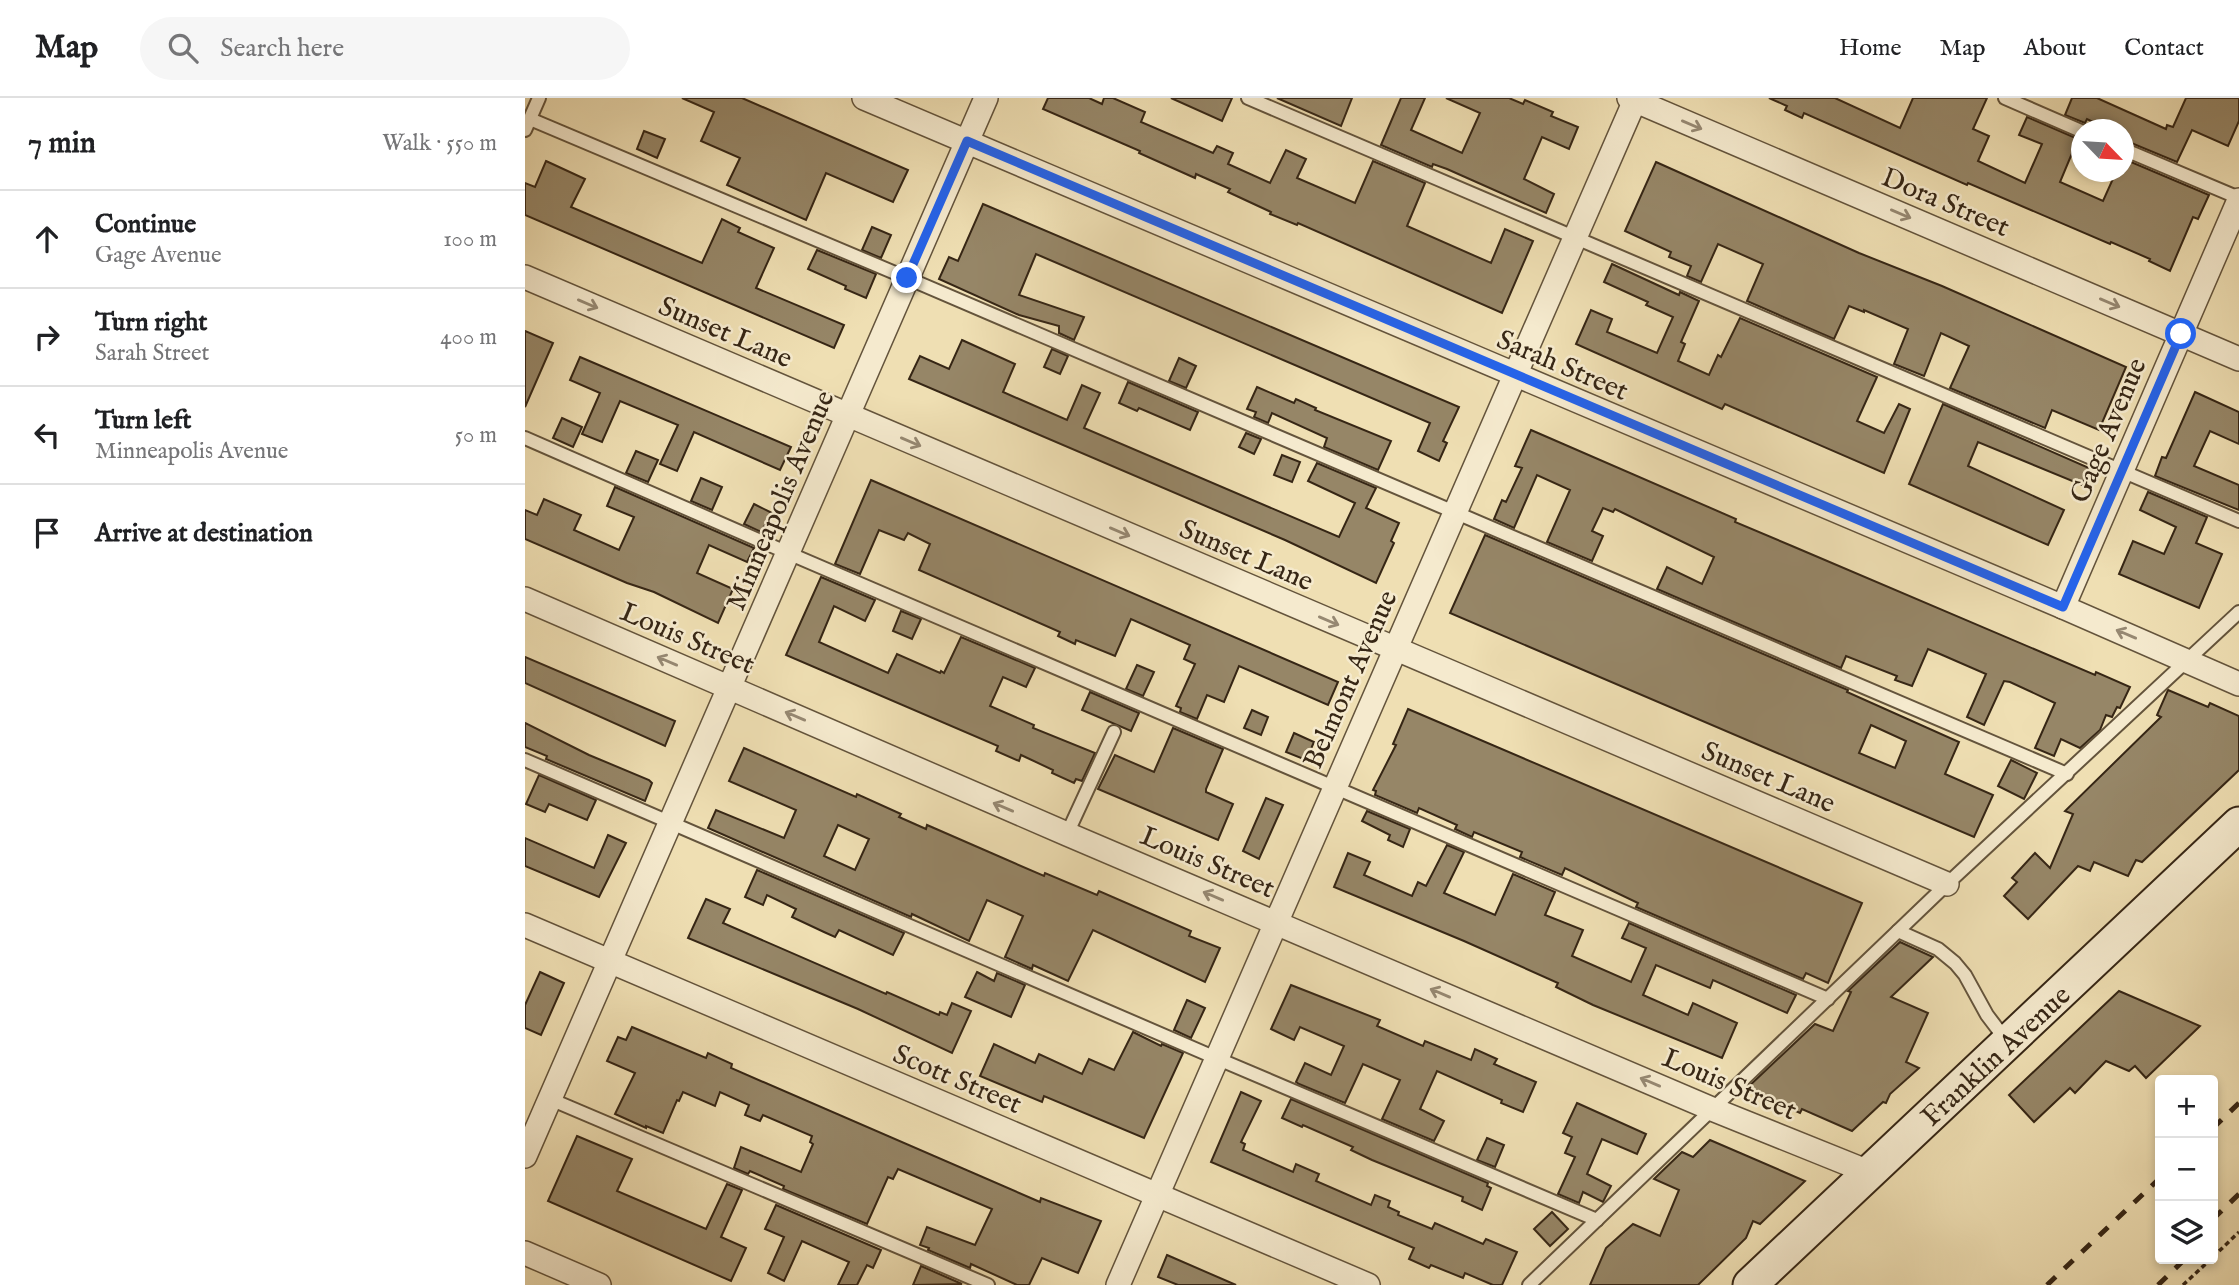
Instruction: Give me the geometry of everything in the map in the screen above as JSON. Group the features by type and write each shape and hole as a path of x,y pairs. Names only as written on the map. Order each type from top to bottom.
{"main road":[{"name":"Franklin Avenue","path":"1750,1285 2239,824"}],"street":[{"name":"Sarah Street","path":"864,98 2239,684"},
{"name":"Minneapolis Avenue","path":"525,1156 986,98"},
{"name":"Belmont Avenue","path":"1118,1285 1633,99"},
{"name":"Dora Street","path":"1633,99 2239,359"},
{"name":"Gage Avenue","path":"2063,607 2239,199"},
{"name":"Sunset Lane","path":"525,277 1947,884"},
{"name":"Louis Street","path":"525,599 1067,834 1712,1109 1871,1173"},
{"name":"Scott Street","path":"525,925 1367,1285"},
{"path":"525,1253 599,1285"}],"lane":[{"path":"539,98 527,125 907,278 2067,774"},
{"path":"1248,98 2239,521"},
{"path":"2005,98 2071,127"},
{"path":"2134,154 2239,199"},
{"path":"525,438 1828,999"},
{"path":"1529,1285 1947,884 2239,612"},
{"path":"1067,834 1114,732"},
{"path":"525,760 1597,1220"},
{"path":"1898,931 1938,949 1955,963 1965,975 1987,1015 2009,1042"},
{"path":"550,1099 988,1285"}],"path":[{"path":"2218,1252 2239,1231"},
{"path":"2183,1285 2206,1264"}],"building":[{"path":"682,98 742,98 908,170 893,202 826,173 806,220 727,185 740,158 701,141 714,112"},
{"path":"1048,98 1089,98 1102,104 1104,98 1113,98 1145,112 1141,122 1213,153 1217,146 1233,153 1228,164 1270,183 1286,150 1306,159 1297,178 1355,203 1373,161 1425,183 1407,226 1491,263 1505,229 1533,241 1502,313 1298,223 1297,225 1270,214 1271,212 1228,192 1230,189 1196,174 1195,178 1043,109"},
{"path":"1171,98 1232,98 1222,121"},
{"path":"1277,98 1352,98 1341,126"},
{"path":"1401,98 1425,98 1411,130 1462,153 1480,113 1446,98 1509,98 1523,104 1525,100 1553,112 1551,116 1578,127 1569,149 1542,137 1524,179 1554,194 1546,213 1447,169 1433,164 1432,167 1381,145"},
{"path":"1769,98 1835,98 1900,128 1913,98 1987,98 1973,129 1989,136 1978,161 2025,183 2042,144 2019,135 2027,117 2071,136 2071,156 2060,182 2103,201 2112,182 2134,182 2134,163 2209,195 2198,219 2193,217 2170,271 2111,242 2110,244 1968,183 1967,185 1804,113 1802,118 1785,110 1787,106"},
{"path":"2072,98 2097,98 2166,129 2167,125 2173,127 2186,98 2239,98 2239,121 2228,146 2192,130 2177,162 2134,144 2134,119 2075,119 2065,115"},
{"path":"644,131 665,139 657,158 637,149"},
{"path":"546,161 585,179 571,207 702,263 722,219 740,228 738,232 774,248 756,288 844,325 834,348 525,215 525,183 535,187"},
{"path":"1656,162 1859,253 1942,286 2126,367 2099,430 2052,410 2045,428 1950,388 1969,346 1941,333 1924,376 1894,364 1908,329 1864,310 1849,306 1834,339 1747,301 1763,264 1718,244 1701,282 1687,276 1691,266 1669,257 1671,252 1625,231"},
{"path":"983,204 1459,407 1443,441 1447,443 1439,461 1418,451 1430,423 1036,254 1019,295 1084,317 1074,340 1059,333 1059,326 1019,315 939,279 949,257 958,261"},
{"path":"872,227 891,235 881,258 862,250"},
{"path":"817,250 876,274 866,298 808,269"},
{"path":"1612,264 1679,295 1680,292 1699,301 1681,342 1685,344 1678,361 1709,375 1740,318 1877,377 1857,421 1884,433 1899,404 1910,409 1884,473 1725,404 1722,409 1576,344 1591,310 1612,319 1607,332 1657,353 1673,317 1604,282"},
{"path":"525,331 553,343 525,407"},
{"path":"962,340 1015,364 1003,392 1067,420 1082,385 1100,393 1084,428 1339,537 1355,503 1308,481 1317,463 1376,488 1366,508 1399,523 1391,541 1394,543 1376,583 1285,540 909,379 920,356 949,369"},
{"path":"1052,349 1068,356 1060,374 1044,367"},
{"path":"580,357 791,447 780,470 694,432 677,471 660,464 678,425 620,401 602,442 582,434 600,393 570,380"},
{"path":"1179,358 1196,366 1186,388 1169,381"},
{"path":"1128,382 1198,412 1190,430 1139,408 1137,411 1119,403"},
{"path":"1257,387 1294,403 1296,399 1316,408 1315,410 1391,441 1378,470 1324,447 1327,438 1272,413 1268,423 1254,417 1256,412 1247,409"},
{"path":"2195,392 2239,412 2239,444 2210,431 2194,466 2239,485 2239,510 2155,476 2162,457 2166,458"},
{"path":"1943,404 2089,468 2082,485 1978,442 1968,466 2064,510 2048,545 1909,484"},
{"path":"562,418 582,427 573,447 553,438"},
{"path":"1531,430 1736,519 1735,522 2095,675 2096,672 2130,687 2120,708 2117,707 2112,717 2106,715 2100,730 2080,748 2061,739 2054,756 2035,748 2055,703 2010,682 2004,681 1984,725 1967,717 1986,674 1928,649 1912,686 1895,680 1897,676 1846,656 1841,668 1657,589 1667,567 1702,584 1714,557 1615,509 1613,512 1603,508 1592,531 1603,536 1592,561 1547,542 1570,490 1537,475 1514,528 1494,519 1502,500 1506,502 1522,468 1515,466"},
{"path":"1246,433 1261,439 1254,454 1239,447"},
{"path":"636,451 658,460 648,482 626,473"},
{"path":"1282,455 1300,462 1292,482 1274,475"},
{"path":"701,478 722,487 712,510 691,501"},
{"path":"871,480 1338,682 1328,705 1239,666 1224,702 1207,695 1197,719 1180,712 1181,708 1176,706 1195,664 1184,659 1190,645 1131,619 1115,656 1076,640 1075,644 1058,636 1060,632 919,570 930,544 908,533 904,540 879,530 860,574 835,564"},
{"path":"615,487 754,548 747,562 709,545 697,573 733,589 718,623 654,592 525,539 525,510 537,515 544,499 581,515 574,530 619,550 634,517 607,506"},
{"path":"2148,492 2207,517 2196,543 2222,554 2199,608 2119,574 2133,541 2164,554 2176,527 2140,510"},
{"path":"754,504 772,513 761,532 744,524"},
{"path":"1485,535 1848,690 1847,692 1959,742 1945,774 1993,795 1974,837 1450,613","holes":["1871,725 1906,741 1895,768 1859,753"]},
{"path":"821,577 875,600 865,621 834,606 819,642 888,673 897,654 944,673 961,637 1035,668 1026,687 1003,677 990,706 1034,725 1033,728 1095,753 1082,781 1076,779 1074,783 1021,755 1019,761 996,751 998,746 786,655"},
{"path":"901,611 921,619 912,639 893,631"},
{"path":"525,657 675,721 665,746 525,683"},
{"path":"1137,665 1154,672 1143,696 1126,689"},
{"path":"2168,690 2208,707 2210,703 2239,716 2239,770 2142,862 2136,860 2128,876 2094,862 2090,871 2078,866 2028,919 2004,896 2017,882 2012,878 2035,853 2050,868 2073,814 2065,811 2161,717 2157,715"},
{"path":"1090,692 1139,713 1131,731 1082,710"},
{"path":"1408,709 1862,903 1828,983 1806,973 1803,979 1636,907 1638,903 1565,868 1562,875 1520,857 1522,852 1474,832 1472,837 1455,829 1457,825 1419,808 1417,813 1375,795 1376,791 1373,790 1396,745 1393,744"},
{"path":"1252,710 1268,717 1261,735 1244,728"},
{"path":"525,723 589,755 649,780 652,783 645,801 546,759 547,756 525,747"},
{"path":"1173,728 1223,749 1206,789 1206,792 1233,804 1218,840 1098,789 1115,755 1154,772"},
{"path":"1294,733 1314,742 1306,760 1286,752"},
{"path":"744,748 856,797 857,794 926,829 927,825 1044,876 1045,873 1097,895 1099,891 1191,931 1189,936 1220,948 1205,982 1093,930 1068,981 1033,965 1032,969 1005,957 1023,916 987,900 969,941 912,914 911,917 708,828 716,810 784,838 796,810 729,781","holes":["838,825 869,839 855,870 824,856"]},
{"path":"2011,760 2037,773 2024,799 1998,786"},
{"path":"539,775 596,800 587,820 549,804 545,812 526,804"},
{"path":"1266,798 1283,805 1259,859 1243,851"},
{"path":"1367,811 1410,829 1403,847 1388,840 1390,835 1362,821"},
{"path":"608,835 626,843 599,897 525,866 525,838 594,868"},
{"path":"1447,845 1464,852 1444,893 1495,915 1513,874 1555,892 1545,915 1583,930 1572,956 1631,982 1646,948 1622,938 1629,923 1796,995 1787,1013 1713,980 1710,988 1656,965 1643,995 1688,1015 1693,1003 1737,1023 1722,1058 1593,1005 1556,987 1558,983 1334,887 1348,853 1370,862 1364,875 1412,896 1418,882 1426,886"},
{"path":"757,870 904,933 893,955 839,930 835,937 792,917 796,909 767,895 763,905 745,897"},
{"path":"706,899 730,909 723,923 886,994 887,992 939,1015 940,1012 947,1015 952,1003 971,1011 952,1053 858,1009 688,938"},
{"path":"1900,942 1933,957 1891,997 1928,1013 1906,1062 1919,1068 1890,1094 1886,1103 1883,1102 1852,1131 1802,1109 1800,1113 1746,1089 1815,1024 1833,1031 1851,992 1848,991"},
{"path":"540,972 564,983 541,1035 525,1028 525,1005"},
{"path":"977,972 994,981 997,973 1025,985 1011,1017 965,997"},
{"path":"1291,985 1380,1020 1377,1026 1423,1046 1425,1041 1471,1060 1475,1049 1497,1059 1494,1064 1536,1082 1523,1112 1437,1071 1420,1109 1444,1121 1434,1141 1382,1119 1400,1080 1363,1064 1345,1103 1299,1084 1296,1082 1305,1063 1331,1075 1344,1046 1300,1027 1294,1040 1271,1029"},
{"path":"2119,991 2200,1026 2146,1078 2135,1066 2129,1071 2106,1061 2075,1093 2070,1088 2034,1122 2009,1095"},
{"path":"1187,1000 1205,1008 1191,1038 1174,1030"},
{"path":"632,1027 706,1058 708,1053 732,1064 731,1068 1040,1202 1041,1198 1101,1221 1078,1273 1042,1258 1029,1285 1017,1285 971,1264 970,1268 928,1250 929,1248 920,1245 927,1227 975,1245 992,1209 898,1169 893,1179 888,1177 867,1224 783,1189 784,1186 750,1171 748,1174 734,1168 741,1147 801,1172 813,1144 810,1142 812,1136 763,1115 760,1121 745,1115 749,1105 720,1092 715,1106 683,1092 663,1133 615,1114 635,1073 607,1061 618,1037 626,1040"},
{"path":"1133,1032 1183,1053 1144,1138 1044,1096 1042,1102 980,1076 994,1044 1035,1063 1039,1054 1082,1074 1089,1059 1114,1070"},
{"path":"1241,1092 1261,1101 1241,1142 1245,1144 1243,1150 1293,1172 1296,1164 1319,1174 1316,1181 1371,1205 1375,1195 1390,1201 1388,1207 1399,1212 1398,1215 1432,1229 1435,1223 1483,1244 1486,1239 1517,1252 1502,1285 1493,1285 1465,1273 1463,1278 1431,1265 1429,1268 1409,1259 1414,1248 1211,1162"},
{"path":"1291,1099 1488,1183 1487,1186 1491,1188 1482,1210 1462,1201 1463,1197 1372,1160 1351,1150 1353,1147 1282,1118"},
{"path":"1577,1103 1646,1134 1637,1154 1602,1139 1587,1174 1611,1186 1603,1202 1583,1192 1579,1203 1558,1194 1575,1157 1565,1153 1572,1137 1563,1133"},
{"path":"577,1136 632,1159 617,1191 706,1229 727,1184 742,1190 721,1237 746,1248 731,1281 548,1201"},
{"path":"1487,1138 1504,1145 1495,1167 1477,1160"},
{"path":"1710,1140 1805,1181 1760,1224 1753,1221 1746,1238 1698,1285 1590,1285 1606,1248 1633,1224 1660,1236 1679,1190 1654,1179 1682,1152 1693,1157"},
{"path":"776,1205 881,1250 873,1268 867,1265 857,1285 838,1285 849,1262 802,1241 784,1281 768,1273 784,1237 765,1229"},
{"path":"1552,1212 1568,1229 1550,1246 1534,1229"},
{"path":"1167,1255 1236,1285 1178,1285 1158,1277"},
{"path":"921,1266 962,1284 913,1285"}],"railway":[{"path":"2218,1123 2239,1103"},
{"path":"2047,1285 2155,1183"},
{"path":"2218,1214 2239,1194"},
{"path":"2158,1285 2180,1264"}],"route":[{"path":"907,278 967,141 2063,607 2181,334"}]}
